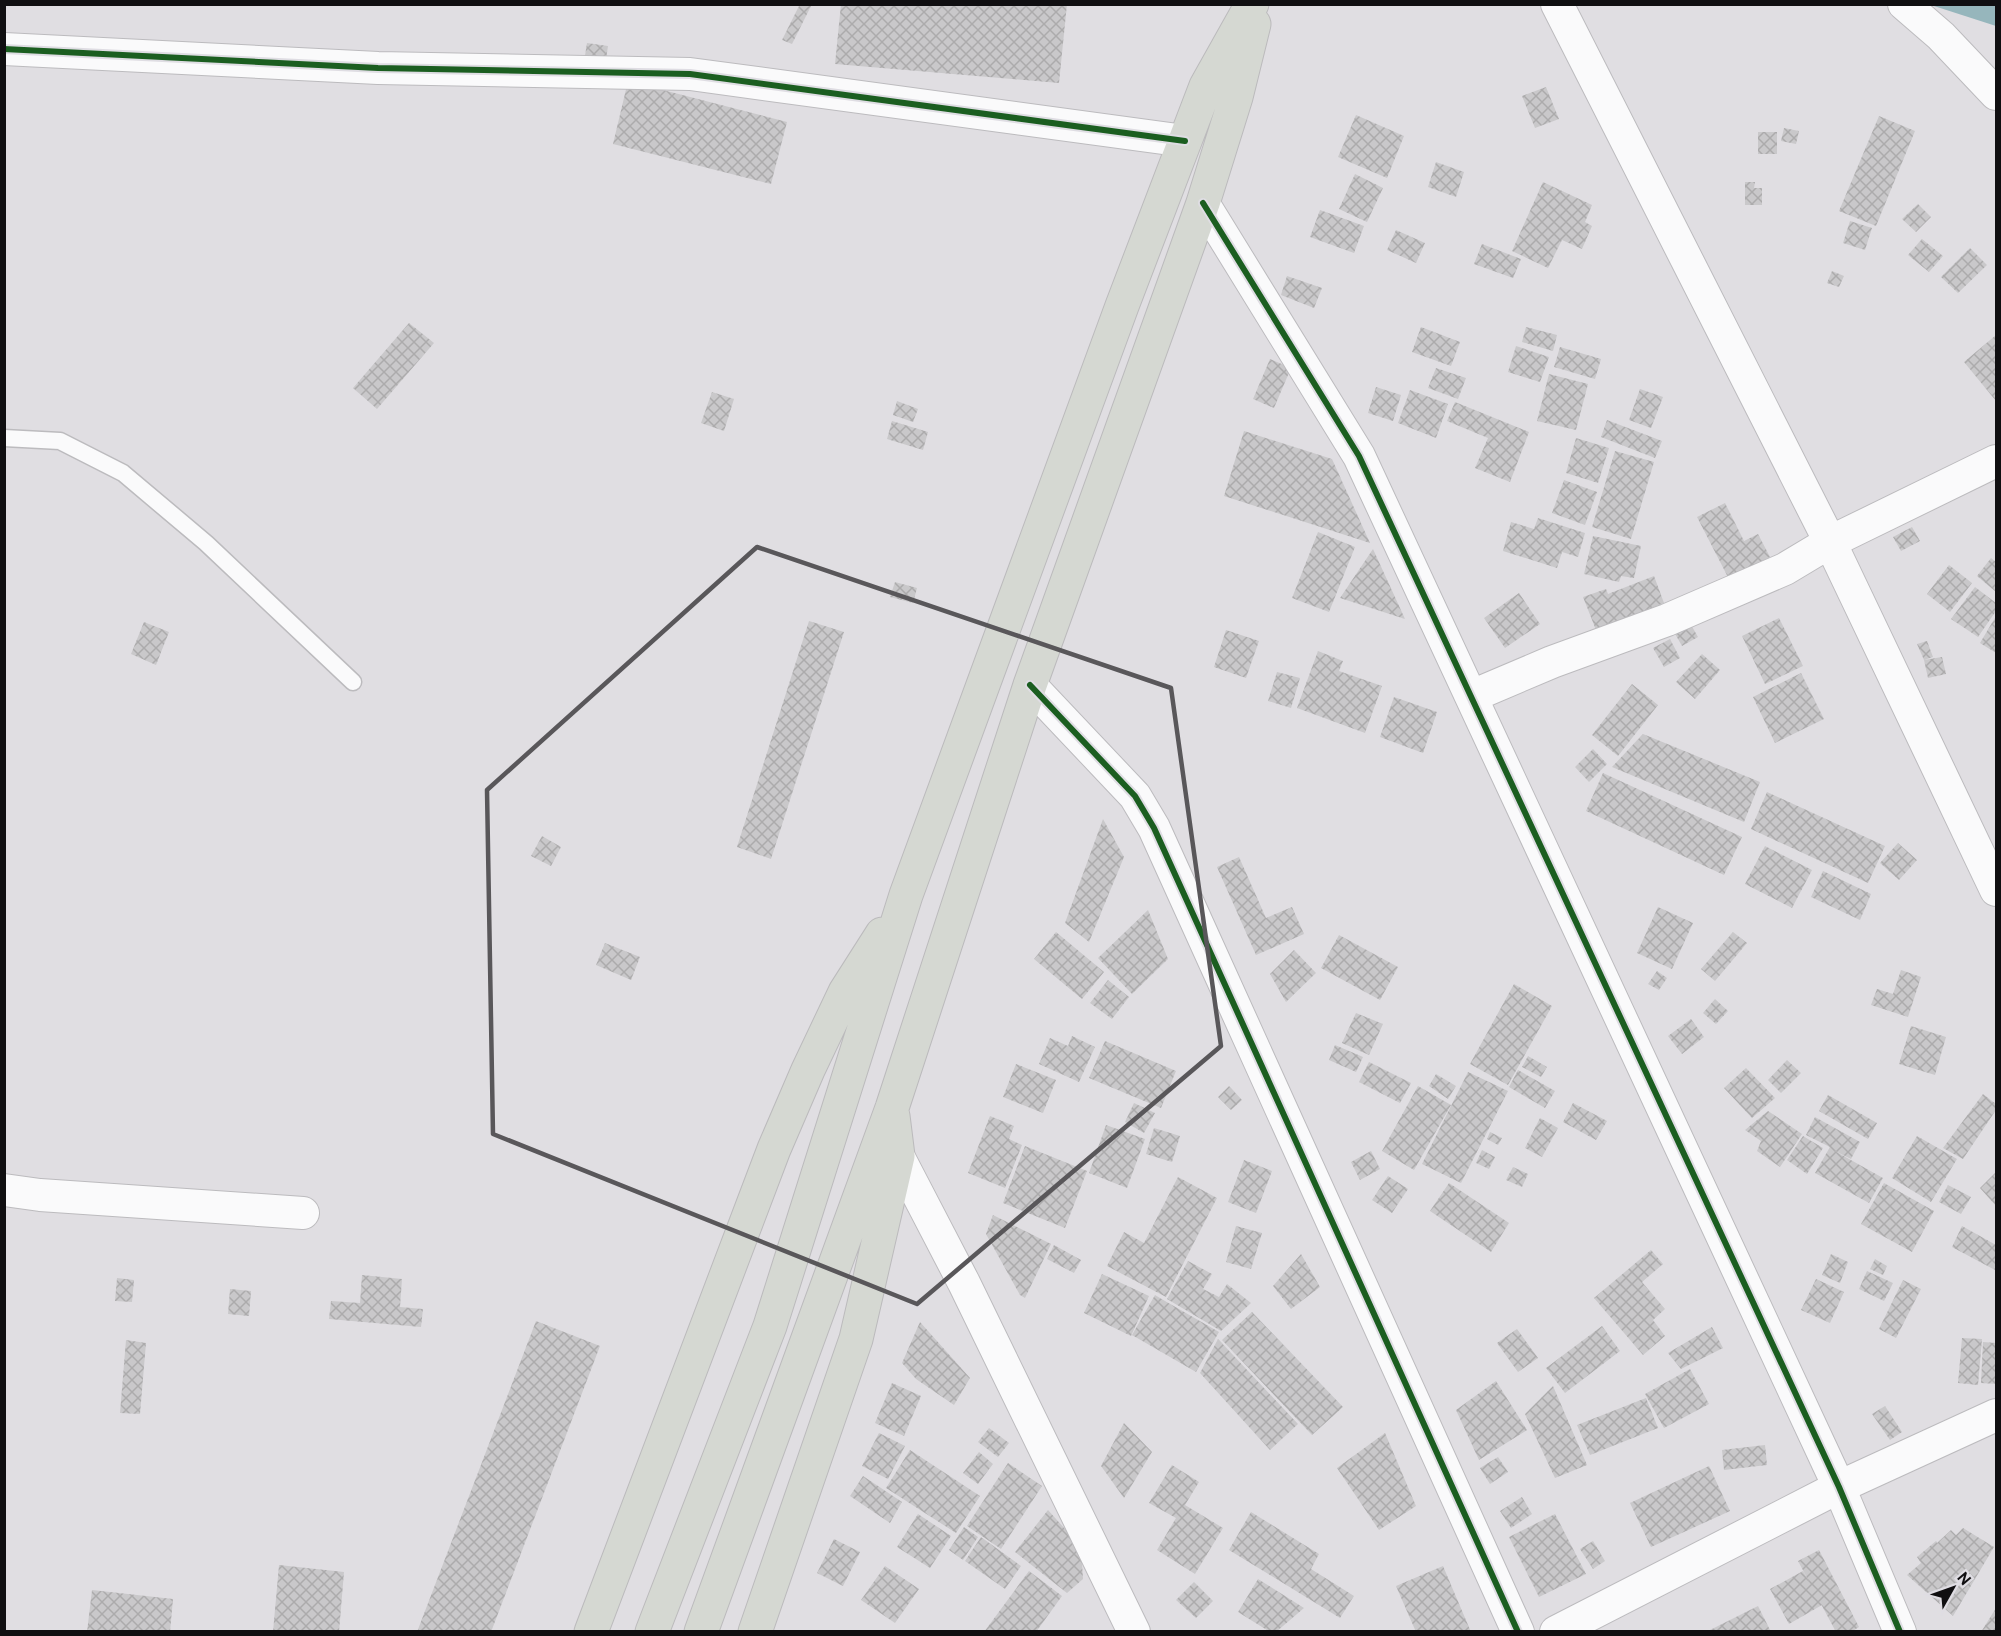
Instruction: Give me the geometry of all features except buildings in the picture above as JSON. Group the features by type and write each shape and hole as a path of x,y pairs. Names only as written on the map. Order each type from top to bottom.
{"highway":[{"path":"652,1632 770,1326 906,896 1118,317 1206,86 1252,4"},
{"path":"701,1632 892,1108 1030,685 1203,203 1236,98 1258,4"},
{"path":"591,1632 774,1149 845,992 906,896"},
{"path":"755,1632 856,1339 898,1156 892,1108"}],"street":[{"path":"1557,4 1830,542 1996,890"},
{"path":"1904,4 1941,36 1996,94"},
{"path":"4,49 378,68 690,74 1185,141"},
{"path":"1203,203 1359,456 1839,1487 1900,1632"},
{"path":"1472,696 1552,662 1667,620 1785,569 1830,542 1996,461"},
{"path":"1030,685 1135,796 1154,828 1518,1632"},
{"path":"898,1156 964,1283 1134,1632"},
{"path":"4,1190 40,1195 303,1213"},
{"path":"1556,1632 1839,1487 1996,1415"}],"lane":[{"path":"4,438 60,441 123,472 206,543 353,682"}],"highlighted area":[{"path":"757,547 1171,688 1221,1046 917,1304 493,1134 487,790"}],"water":[{"path":"1931,5 1996,5 1996,26 1934,6"}],"cycle path":[{"path":"4,49 378,68 690,74 1185,141"},
{"path":"1203,203 1359,456 1839,1487 1900,1632"},
{"path":"1030,685 1135,796 1154,828 1518,1632"}]}
